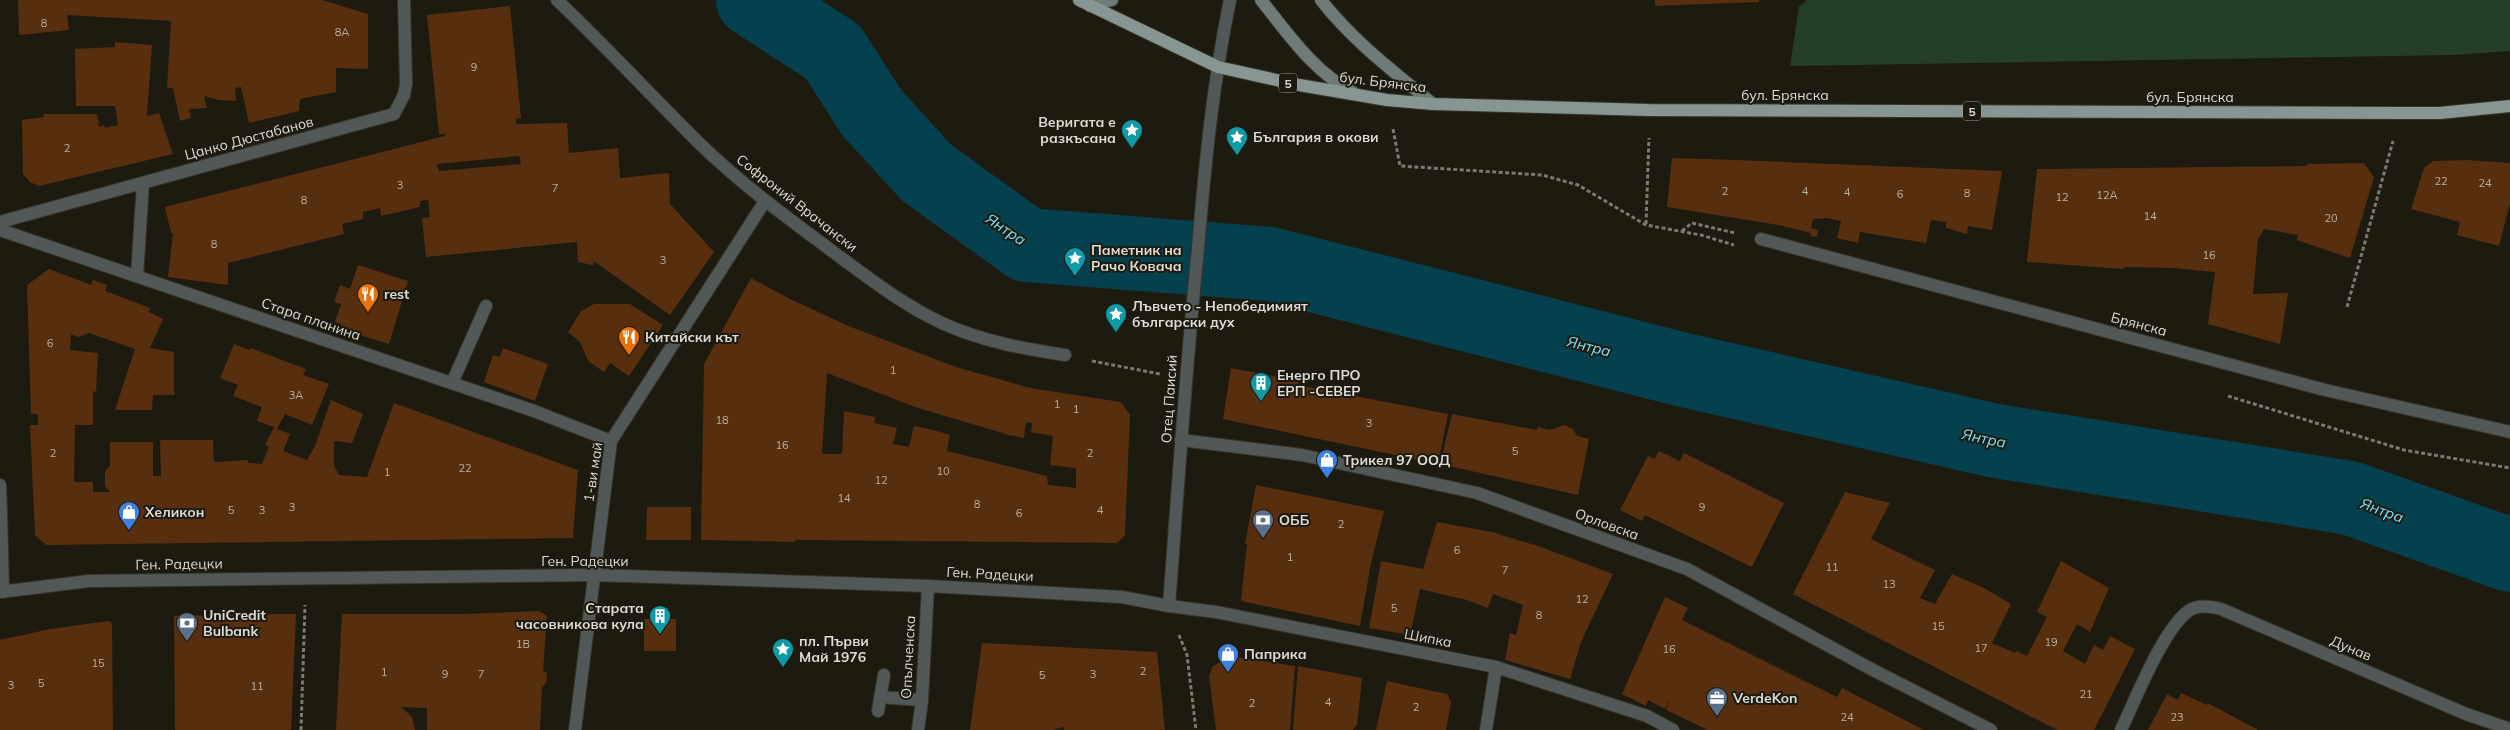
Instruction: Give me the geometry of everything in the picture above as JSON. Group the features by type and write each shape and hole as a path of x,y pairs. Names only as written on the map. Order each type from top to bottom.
{"main road":[{"path":"1084,3 1112,0"},
{"path":"1261,0 1318,68 1338,84 1359,96"},
{"path":"1321,0 1342,25 1369,52 1433,104"},
{"name":"бул. Брянска","path":"1084,3 1218,67 1359,96 1433,104 1649,110 2400,113 2440,113 2510,106"}],"street":[{"name":"Цанко Дюстабанов","path":"0,222 394,114 404,95 406,84 404,0"},
{"name":"Софроний Врачански","path":"557,0 645,86 699,143 765,201 881,288 914,309 946,325 1022,349 1065,355"},
{"name":"Отец Паисий","path":"1169,606 1186,372 1205,169 1218,67 1230,0"},
{"path":"136,276 143,183"},
{"name":"1-ви май","path":"575,730 611,441 765,201"},
{"name":"Стара планина","path":"0,230 534,410 611,441"},
{"name":"Брянска","path":"1761,239 2326,390 2510,432"},
{"path":"452,383 486,306"},
{"name":"Орловска","path":"1181,440 1302,456 1486,496 1687,569 1873,670 1991,730"},
{"path":"0,485 1,592"},
{"name":"Ген. Радецки","path":"1,592 89,581 594,575 928,586 1122,597 1169,606"},
{"name":"Опълченска","path":"918,730 922,700 928,586"},
{"name":"Шипка","path":"1169,606 1216,612 1496,667 1647,716 1672,730"},
{"name":"Дунав","path":"2121,730 2172,626 2194,608 2221,608 2466,714 2510,729"},
{"path":"1486,730 1496,667"},
{"path":"878,711 884,675"},
{"path":"880,696 922,700"}],"path":[{"path":"1387,100 1400,166"},
{"path":"2347,307 2400,113"},
{"path":"1646,225 1648,158"},
{"path":"1682,231 1692,223 1761,239"},
{"path":"1065,355 1186,372"},
{"path":"301,730 306,577"},
{"path":"1169,606 1187,655 1196,730"}],"green space":[{"path":"1807,0 2510,0 2510,51 2454,55 1790,66 1799,7"}],"building":[{"path":"18,0 322,0 368,14 368,69 336,68 336,92 300,99 299,111 249,123 241,87 235,88 236,101 219,100 204,96 207,108 189,109 191,118 180,121 173,88 167,88 171,21 67,15 69,30 19,35"},
{"path":"1655,0 1759,0 1759,2 1655,6"},
{"path":"510,6 521,118 516,119 516,124 567,123 569,153 618,148 620,178 669,173 670,204 714,252 670,315 595,262 592,265 578,262 577,242 426,257 422,218 430,217 428,200 420,201 420,207 381,216 380,208 363,212 363,219 342,224 344,234 228,263 228,285 168,277 173,233 171,233 165,207 445,136 445,134 439,134 427,15","holes":["519,156 521,164 439,171 437,164"]},
{"path":"115,42 152,45 147,116 159,113 173,154 39,186 30,182 23,174 22,120 44,117 43,114 97,114 99,127 104,125 105,128 118,125 115,106 76,106 75,49 115,47"},
{"path":"1672,158 2002,171 1992,230 1968,226 1967,234 1946,228 1946,222 1931,220 1926,243 1860,232 1858,243 1837,238 1841,221 1827,218 1813,219 1811,228 1818,230 1817,237 1810,236 1811,233 1778,225 1667,207"},
{"path":"2467,160 2510,163 2510,203 2499,246 2457,235 2460,222 2411,209 2424,168 2433,161"},
{"path":"2364,163 2374,177 2350,258 2297,240 2298,235 2264,229 2258,239 2253,294 2288,293 2280,344 2208,324 2215,272 2173,268 2123,267 2124,269 2027,262 2037,169 2306,166 2308,164"},
{"name":"rest","path":"358,265 408,281 389,344 340,329 342,325 335,322 341,304 334,302 340,285 350,289"},
{"path":"49,269 91,285 93,280 107,285 105,291 150,308 149,312 163,319 150,348 174,352 174,395 153,395 152,410 115,410 135,349 89,333 79,337 71,334 70,350 98,353 96,392 93,391 93,425 75,425 74,482 93,482 93,492 110,492 105,486 105,471 110,466 110,442 153,442 153,476 161,476 160,440 213,440 214,462 248,460 248,463 262,464 269,447 265,445 274,427 257,421 262,407 233,396 238,385 220,378 234,344 250,350 251,348 306,369 303,375 329,384 312,425 285,414 277,429 290,434 283,451 307,460 315,446 331,400 363,414 352,443 334,441 334,466 339,475 367,477 394,403 578,470 573,538 46,545 35,535 30,425 38,425 38,414 31,414 27,285"},
{"path":"751,278 790,299 851,327 956,367 1030,388 1121,402 1130,415 1125,535 1117,543 701,540 704,364","holes":["827,373 915,407 1024,438 1026,422 1032,423 1031,432 1053,436 1050,465 1076,468 1076,488 1048,485 1047,476 947,451 950,435 933,430 914,426 909,447 893,444 897,428 874,423 875,417 844,411 842,454 822,454"]},
{"path":"594,304 630,304 663,325 629,376 610,363 604,372 588,361 580,342 568,332 581,311"},
{"path":"503,348 548,364 535,401 484,382 493,355 500,357"},
{"path":"1231,368 1299,381 1298,385 1448,414 1438,464 1223,419"},
{"path":"1452,414 1537,430 1538,427 1549,430 1565,425 1573,429 1577,436 1589,439 1578,495 1440,464"},
{"path":"1659,451 1680,461 1684,453 1784,503 1752,567 1645,515 1642,521 1620,510 1648,456 1655,459"},
{"path":"1256,485 1384,511 1371,563 1360,626 1241,601 1247,544 1245,544"},
{"path":"1845,492 1890,503 1871,539 1935,570 1920,598 1935,604 1952,574 1986,589 2011,604 1992,643 2015,653 2016,651 2027,656 2047,617 2037,612 2061,561 2109,588 2090,632 2077,624 2063,651 2085,664 2094,645 2103,650 2110,636 2135,649 2094,730 2057,730 1793,594"},
{"path":"647,507 691,507 691,540 646,540"},
{"path":"1437,522 1492,532 1541,547 1613,574 1581,642 1570,679 1505,660 1510,633 1516,635 1523,605 1493,594 1488,608 1467,600 1420,589 1410,635 1369,628 1381,561 1423,569"},
{"path":"1665,597 1688,608 1682,620 1837,697 1842,688 1924,730 1708,730 1666,710 1670,699 1665,709 1648,700 1646,706 1622,694"},
{"path":"539,611 547,616 543,671 547,673 546,683 542,687 540,730 427,730 427,708 401,707 412,717 415,730 336,730 342,614 466,614"},
{"path":"296,614 291,730 175,730 174,616"},
{"name":"Старата часовникова кула","path":"644,619 676,619 676,651 644,651"},
{"path":"109,621 112,623 113,730 0,730 0,640 50,629"},
{"path":"982,643 1157,652 1165,730 1064,730 1064,727 1052,730 970,730"},
{"path":"1223,655 1295,666 1290,730 1216,730 1209,676 1213,666 1223,661"},
{"path":"1298,666 1362,678 1357,725 1353,730 1293,730"},
{"path":"1387,681 1447,694 1451,702 1446,730 1376,730"},
{"path":"2181,693 2207,705 2208,703 2258,730 2148,730 2167,694 2178,700"}],"waterway":[{"name":"Янтра","path":"753,0 833,52 872,113 927,173 1027,245 1270,264 1680,369 1996,441 2350,498 2510,555"}],"place":[{"name":"Веригата е разкъсана","path":"1132,149"},
{"name":"България в окови","path":"1237,156"},
{"name":"Паметник на Рачо Ковача","path":"1075,277"},
{"name":"rest","path":"368,313"},
{"name":"Лъвчето - Непобедимият български дух","path":"1116,333"},
{"name":"Китайски кът","path":"629,356"},
{"name":"Енерго ПРО ЕРП -СЕВЕР","path":"1261,402"},
{"name":"Трикел 97 ООД","path":"1327,479"},
{"name":"Хеликон","path":"129,531"},
{"name":"ОББ","path":"1263,539"},
{"name":"Старата часовникова кула","path":"660,635"},
{"name":"UniCredit Bulbank","path":"187,642"},
{"name":"пл. Първи Май 1976","path":"783,668"},
{"name":"Паприка","path":"1228,673"},
{"name":"VerdeKon","path":"1717,717"}]}
